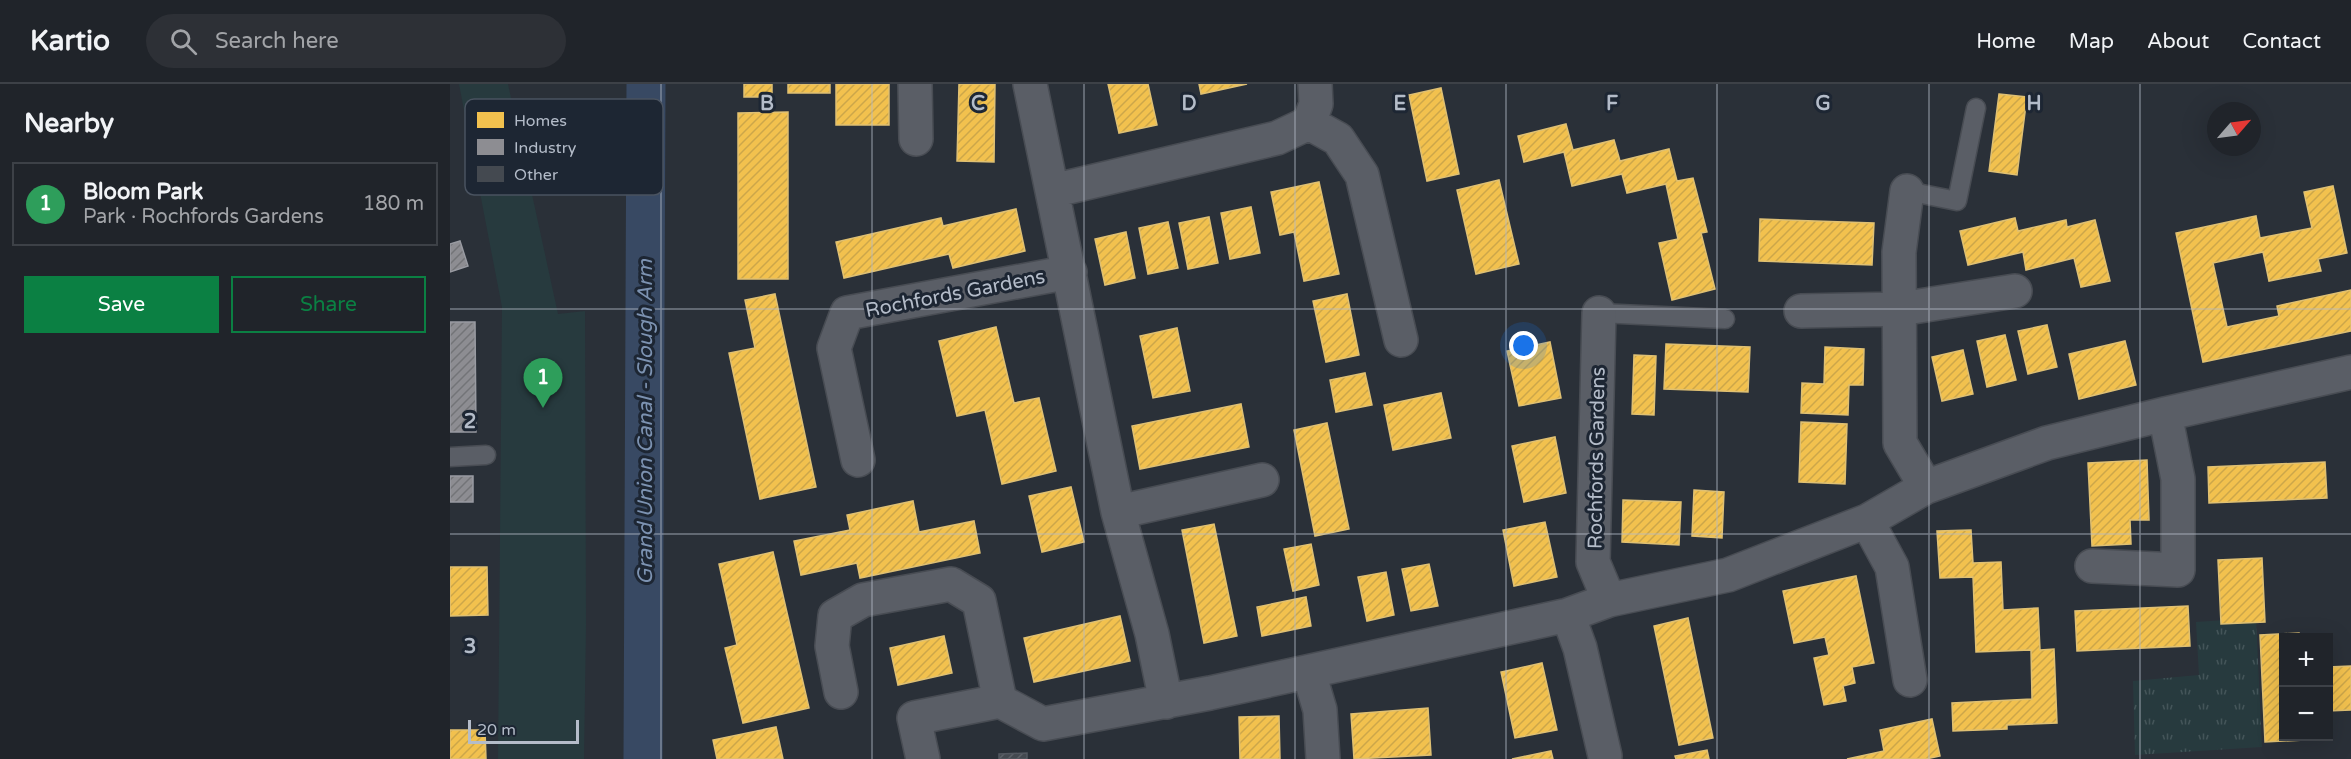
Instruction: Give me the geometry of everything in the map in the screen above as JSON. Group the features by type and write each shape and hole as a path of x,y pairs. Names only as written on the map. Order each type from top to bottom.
{"street":[{"path":"915,84 916,139"},
{"name":"Rochfords Gardens","path":"1030,84 1118,512 1152,634 1166,702"},
{"path":"1052,190 1277,138 1309,123 1316,104 1315,84"},
{"path":"1309,123 1338,139 1362,175 1401,340"},
{"path":"1907,191 1899,252 1900,443 1926,487"},
{"name":"Rochfords Gardens","path":"858,460 834,348 847,313 1070,272"},
{"path":"1801,311 1900,309 2015,291"},
{"name":"Rochfords Gardens","path":"1599,313 1593,562 1609,600"},
{"path":"923,759 914,718 1000,701 1043,724 1309,673 1568,615 1609,600 1728,575 1867,521 1926,487 2047,443 2351,372"},
{"path":"2092,566 2178,570 2178,479 2165,414"},
{"path":"1118,512 1262,480"},
{"path":"1867,521 1892,567 1910,680"},
{"path":"841,692 832,646 835,616 863,600 951,584 979,601 1000,701"},
{"path":"1568,615 1580,648 1605,756"},
{"path":"1309,673 1320,710 1323,759"}],"lane":[{"path":"1907,191 1957,201 1976,108"},
{"path":"1599,313 1725,319"},
{"path":"450,457 486,454"}],"green space":[{"path":"459,84 508,84 511,99 465,99 465,115"},
{"path":"480,195 532,195 558,314 585,311 584,759 498,759 502,307"},
{"path":"2256,618 2262,747 2135,755 2133,681 2199,675 2196,622"}],"building: Homes":[{"path":"744,84 772,84 772,97 744,97"},
{"path":"788,84 830,84 830,93 788,93"},
{"path":"836,84 889,84 889,125 836,125"},
{"path":"959,84 995,84 994,162 957,161"},
{"path":"1108,84 1148,84 1157,125 1119,133"},
{"path":"1199,84 1247,84 1201,94"},
{"path":"1441,88 1459,174 1427,181 1409,95"},
{"path":"1999,94 2027,97 2017,175 1989,171"},
{"path":"788,112 788,279 738,279 738,113"},
{"path":"1566,124 1573,150 1614,140 1620,161 1669,149 1677,181 1693,178 1707,232 1701,233 1715,289 1672,300 1659,243 1678,239 1666,184 1627,193 1622,174 1572,186 1564,152 1524,162 1518,136"},
{"path":"1499,180 1519,264 1476,274 1457,190"},
{"path":"1319,182 1339,274 1304,281 1294,232 1280,235 1271,192"},
{"path":"2333,186 2347,253 2318,259 2321,271 2269,281 2263,252 2213,263 2227,327 2279,316 2277,306 2351,290 2351,331 2203,362 2176,233 2256,216 2260,238 2312,228 2304,192"},
{"path":"1251,207 1260,253 1230,259 1221,213"},
{"path":"1016,209 1025,251 953,268 949,254 844,278 836,242 941,218 943,226"},
{"path":"1209,217 1218,263 1188,269 1179,223"},
{"path":"2015,218 2018,231 2066,220 2067,227 2095,220 2110,281 2081,287 2074,258 2026,270 2023,252 1968,265 1960,231"},
{"path":"1760,219 1874,223 1872,265 1759,261"},
{"path":"1168,222 1178,268 1148,274 1139,228"},
{"path":"1126,232 1135,278 1105,285 1095,239"},
{"path":"775,294 816,487 760,499 729,353 755,348 745,300"},
{"path":"1347,294 1359,355 1326,362 1313,301"},
{"path":"2047,325 2057,367 2028,374 2018,331"},
{"path":"996,327 1014,403 1039,398 1056,471 1002,484 985,410 957,416 939,341"},
{"path":"1177,328 1190,391 1153,398 1140,336"},
{"path":"2005,335 2016,380 1987,387 1977,341"},
{"path":"2125,341 2136,385 2079,399 2069,354"},
{"path":"1550,342 1561,398 1519,406 1507,351"},
{"path":"1666,344 1750,347 1748,392 1664,389"},
{"path":"1825,347 1864,349 1863,385 1849,385 1848,415 1801,413 1802,383 1824,384"},
{"path":"1963,350 1973,394 1942,401 1932,357"},
{"path":"1634,355 1656,356 1654,415 1632,414"},
{"path":"1365,373 1372,405 1336,412 1330,380"},
{"path":"1441,393 1451,438 1393,450 1384,405"},
{"path":"1241,404 1249,447 1140,469 1132,426"},
{"path":"1801,422 1847,424 1845,484 1799,482"},
{"path":"1327,423 1349,529 1315,536 1294,430"},
{"path":"1555,437 1566,493 1524,502 1512,446"},
{"path":"2147,460 2149,520 2130,520 2131,544 2092,546 2088,463"},
{"path":"2325,462 2327,498 2209,503 2208,467"},
{"path":"1071,487 1084,542 1042,552 1029,496"},
{"path":"1694,490 1724,492 1722,538 1692,536"},
{"path":"1623,500 1681,502 1679,545 1622,542"},
{"path":"913,501 919,532 974,521 980,553 860,578 857,563 801,575 794,541 850,530 847,515"},
{"path":"1545,522 1557,577 1514,586 1503,530"},
{"path":"1214,524 1237,636 1204,643 1182,530"},
{"path":"1971,530 1973,563 2001,562 2003,610 2038,608 2040,650 2054,649 2057,723 2007,725 2007,729 1953,731 1952,703 2032,699 2031,650 1976,652 1973,577 1940,578 1937,531"},
{"path":"1311,544 1319,585 1293,591 1284,549"},
{"path":"773,552 809,708 743,723 725,648 737,645 719,564"},
{"path":"2262,558 2265,622 2221,624 2218,560"},
{"path":"1429,564 1438,606 1411,611 1402,569"},
{"path":"450,567 487,567 488,615 450,616"},
{"path":"1386,572 1394,615 1367,621 1358,577"},
{"path":"1856,576 1874,663 1852,667 1855,683 1843,686 1846,701 1824,705 1814,658 1829,655 1825,637 1794,643 1783,591"},
{"path":"1306,597 1311,626 1262,636 1257,607"},
{"path":"2188,606 2190,646 2077,651 2075,611"},
{"path":"1120,616 1130,661 1034,682 1024,638"},
{"path":"1688,618 1713,738 1679,745 1654,626"},
{"path":"2279,634 2279,741 2284,741 2265,742 2260,635"},
{"path":"944,636 952,673 898,685 890,648"},
{"path":"1542,663 1557,730 1515,738 1501,672"},
{"path":"2351,666 2351,710 2333,711 2333,667"},
{"path":"1428,708 1431,755 1354,759 1351,714"},
{"path":"1279,716 1280,759 1240,759 1239,717"},
{"path":"1932,719 1940,756 1926,759 1847,759 1884,751 1880,730"},
{"path":"776,727 783,759 717,759 713,740"},
{"path":"450,730 485,730 486,759 450,759"},
{"path":"1707,750 1709,759 1676,759 1675,756"},
{"path":"1551,751 1553,759 1512,759"}],"building: Industry":[{"path":"460,241 468,266 450,272 450,244"},
{"path":"450,322 475,322 476,432 450,432"},
{"path":"450,476 473,476 473,502 450,502"}],"building: Other":[{"path":"1027,753 1027,759 999,759 999,754"}],"waterway":[{"name":"Grand Union Canal - Slough Arm","path":"646,84 646,99"},
{"name":"Grand Union Canal - Slough Arm","path":"643,759 646,195"}],"place":[{"name":"Bloom Park","path":"543,408"}]}
